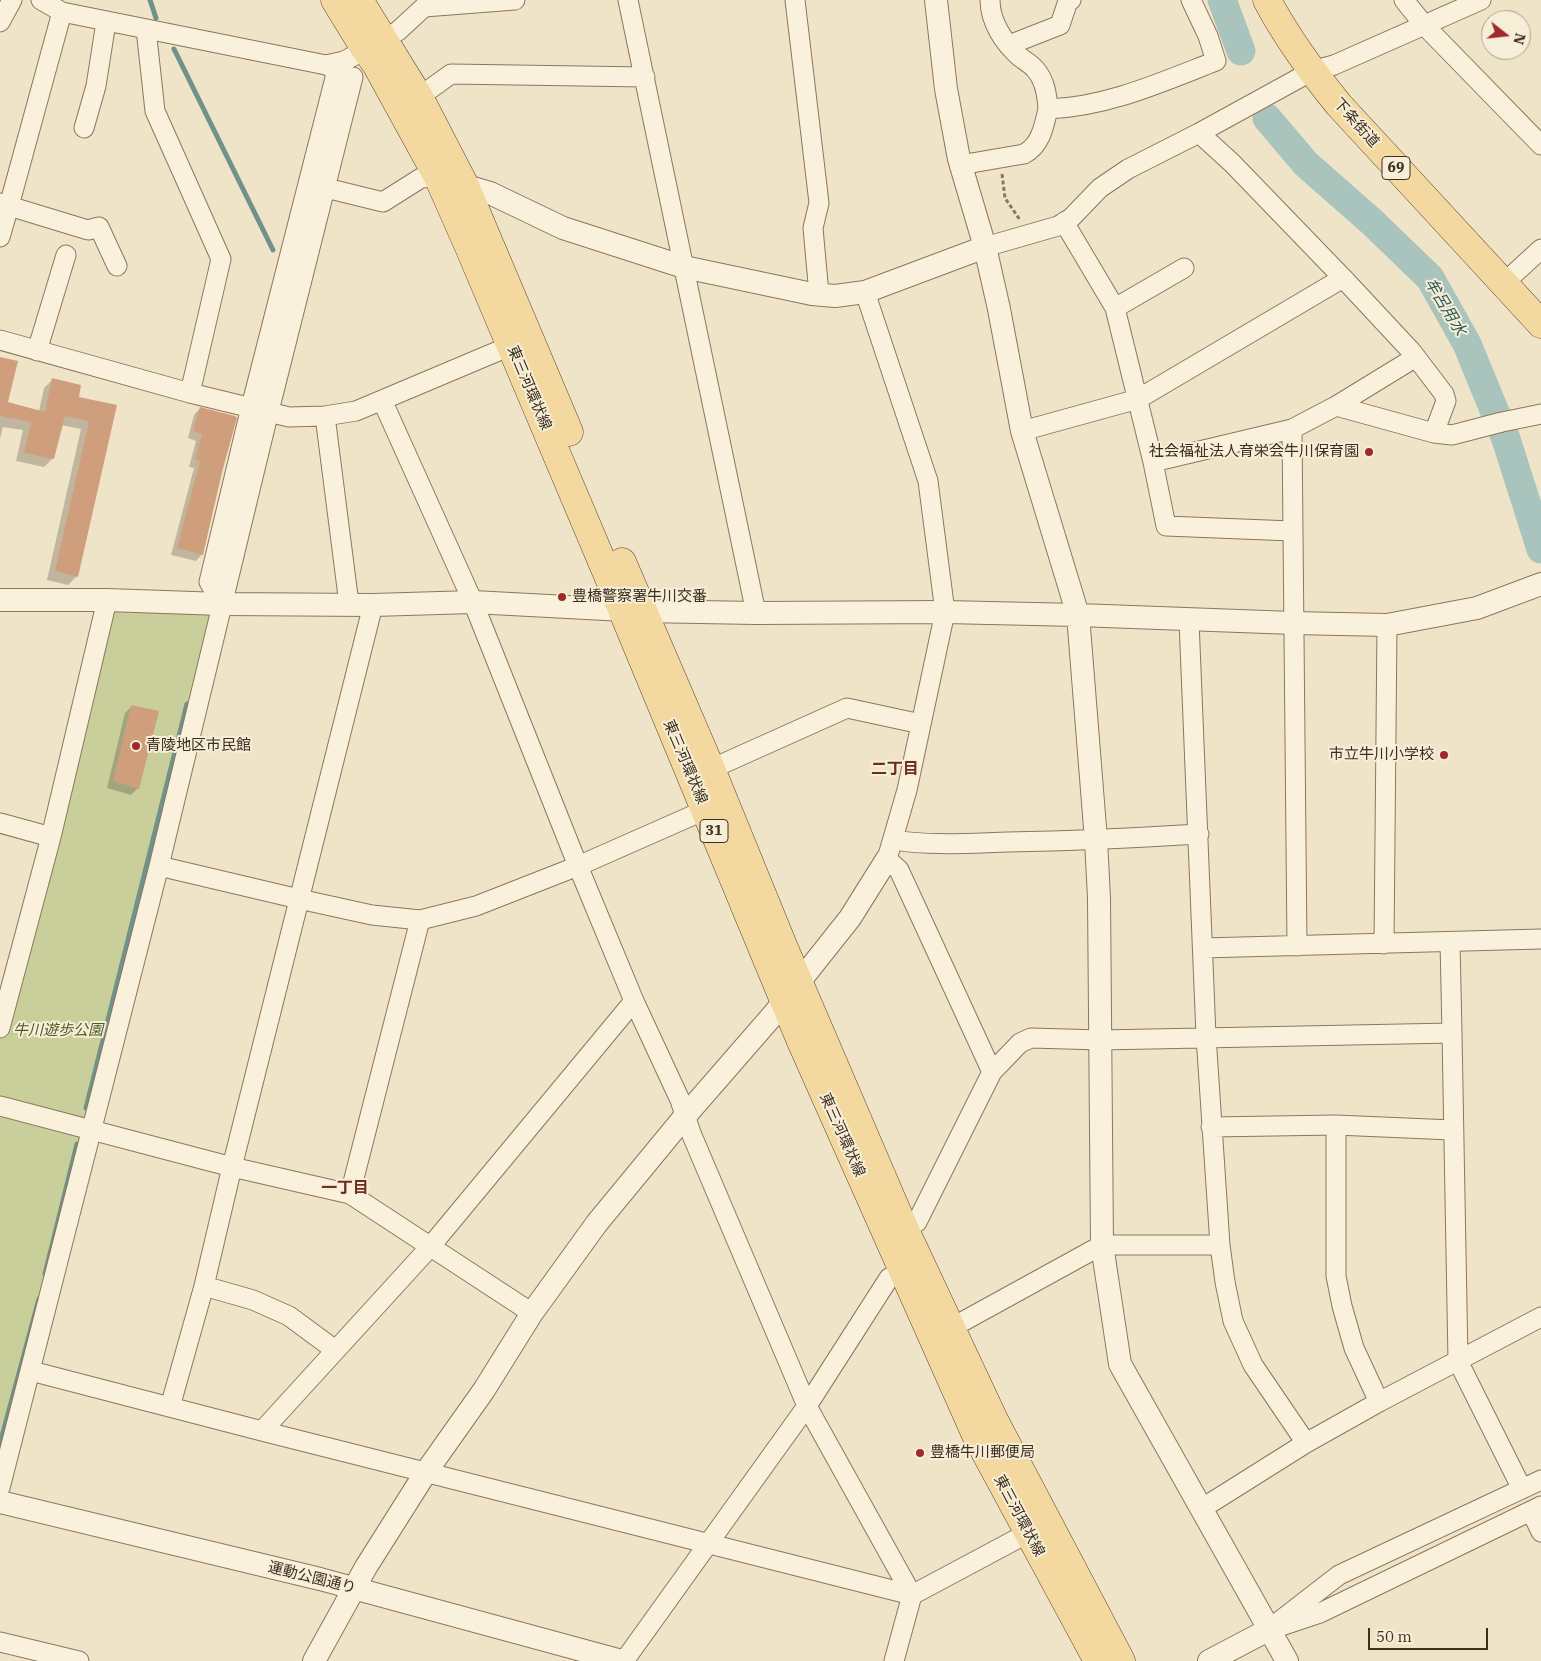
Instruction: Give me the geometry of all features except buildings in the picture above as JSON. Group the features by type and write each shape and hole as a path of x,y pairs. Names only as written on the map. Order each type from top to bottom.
{"main road":[{"name":"東三河環状線","path":"335,0 357,61 438,177 520,341"},
{"name":"東三河環状線","path":"357,61 359,0"},
{"name":"下条街道","path":"1267,0 1312,71 1365,134 1541,324"},
{"name":"東三河環状線","path":"357,61 419,97 465,186 520,341 632,611 705,810 994,1420 1121,1661"},
{"name":"東三河環状線","path":"632,611 711,769 791,992 902,1271 976,1435 1098,1661"}],"street":[{"path":"0,22 12,0"},
{"path":"41,0 62,12 106,22 357,61"},
{"path":"0,1488 159,866 222,604 260,409 357,61 398,31 424,7 515,0"},
{"path":"628,0 756,613"},
{"path":"795,0 819,203 812,228 819,294"},
{"path":"936,0 946,89 960,164 985,247 999,309 1022,431 1078,615 1099,898 1102,1244 1120,1364 1287,1661"},
{"path":"960,164 1024,154 1032,150 1040,136 1048,109 1047,95 1042,80 1035,69 1009,45 996,27 990,7 990,0"},
{"path":"1009,45 1060,25 1068,1 1071,0"},
{"path":"1048,109 1103,101 1144,89 1216,61 1208,36 1191,0"},
{"path":"1404,0 1421,22 1541,145"},
{"path":"326,188 383,202 421,178 438,177 490,193 562,228 684,267 819,294 835,296 865,292 985,247 1058,226 1071,218 1100,188 1128,169 1199,133 1312,71 1334,65 1421,22 1482,0"},
{"path":"0,237 4,204 62,12"},
{"path":"84,128 96,86 106,22"},
{"path":"146,29 155,111 221,258 190,393"},
{"path":"260,409 326,188 357,61"},
{"path":"419,97 451,74 645,78"},
{"path":"1199,133 1232,163 1416,357 1444,394 1446,401 1434,433"},
{"path":"4,204 88,230 99,227 117,266"},
{"path":"1064,222 1115,308 1153,462 1166,526 1292,531"},
{"path":"1504,283 1541,248"},
{"path":"37,351 66,255"},
{"path":"1115,308 1184,268"},
{"path":"1022,431 1138,398 1343,278"},
{"path":"314,1661 353,1588 426,1472 484,1390 532,1313 597,1223 791,992 850,918 891,850 907,790 945,612 928,481 865,292"},
{"path":"0,340 190,393 289,417 325,416 356,411 520,341"},
{"path":"1153,462 1292,430 1336,406 1416,357"},
{"path":"382,400 473,602 634,1001 686,1115 691,1133 807,1406 912,1595 894,1661"},
{"path":"1336,406 1434,433 1452,436 1541,414"},
{"path":"325,416 349,604"},
{"path":"1292,430 1297,946"},
{"path":"0,600 372,605 473,602 632,611 756,613 945,612 1078,615 1293,624 1387,625 1477,608 1538,585"},
{"path":"0,1028 50,837 107,600"},
{"path":"170,1407 204,1286 372,605"},
{"path":"1189,620 1206,1036 1220,1245 1225,1282 1233,1321 1253,1365 1306,1443"},
{"path":"1384,944 1387,625"},
{"path":"711,769 847,708 921,724"},
{"path":"159,866 372,915 420,920 476,906 578,866 705,810"},
{"path":"0,823 50,837"},
{"path":"891,850 908,842 971,843 1096,840 1199,834"},
{"path":"891,850 992,1072"},
{"path":"350,1194 420,920"},
{"path":"1203,948 1541,939"},
{"path":"1450,942 1452,1130 1458,1361 1522,1489"},
{"path":"262,1431 430,1247 634,1001"},
{"path":"904,1228 917,1222 992,1072 1020,1043 1031,1038 1101,1040 1206,1036 1452,1033"},
{"path":"0,1106 232,1167 350,1194 532,1313"},
{"path":"1212,1127 1336,1125 1452,1130"},
{"path":"1336,1125 1336,1276 1354,1348 1379,1402"},
{"path":"951,1328 1102,1244 1220,1245"},
{"path":"623,1661 807,1406 890,1278 902,1271"},
{"path":"204,1286 253,1300 289,1316 335,1350"},
{"path":"1201,1509 1306,1443 1379,1402 1541,1317"},
{"path":"31,1371 912,1595 1028,1533"},
{"path":"1268,1630 1339,1575 1541,1480"},
{"name":"運動公園通り","path":"0,1502 353,1588 623,1661"},
{"path":"1209,1661 1268,1630 1320,1613 1536,1508 1541,1532"},
{"path":"0,1642 78,1661"}],"path":[{"path":"1000,158 1006,198 1028,235"}],"green space":[{"name":"牛川遊歩公園","path":"107,600 222,604 0,1487 0,1028"}],"waterway":[{"path":"150,0 156,18"},
{"name":"牟呂用水","path":"1222,0 1241,51"},
{"path":"174,49 273,250"},
{"name":"牟呂用水","path":"1267,118 1306,164 1372,222 1430,278 1467,344 1506,439 1541,549"},
{"path":"86,1108 187,704"},
{"path":"45,1274 77,1144"},
{"path":"0,1444 39,1299"}],"place":[{"name":"社会福祉法人育栄会牛川保育園","path":"1369,452"},
{"name":"豊橋警察署牛川交番","path":"562,597"},
{"name":"青陵地区市民館","path":"136,746"},
{"name":"市立牛川小学校","path":"1444,755"},
{"name":"豊橋牛川郵便局","path":"920,1453"}],"district":[{"name":"二丁目","path":"895,769"},
{"name":"一丁目","path":"345,1188"}]}
